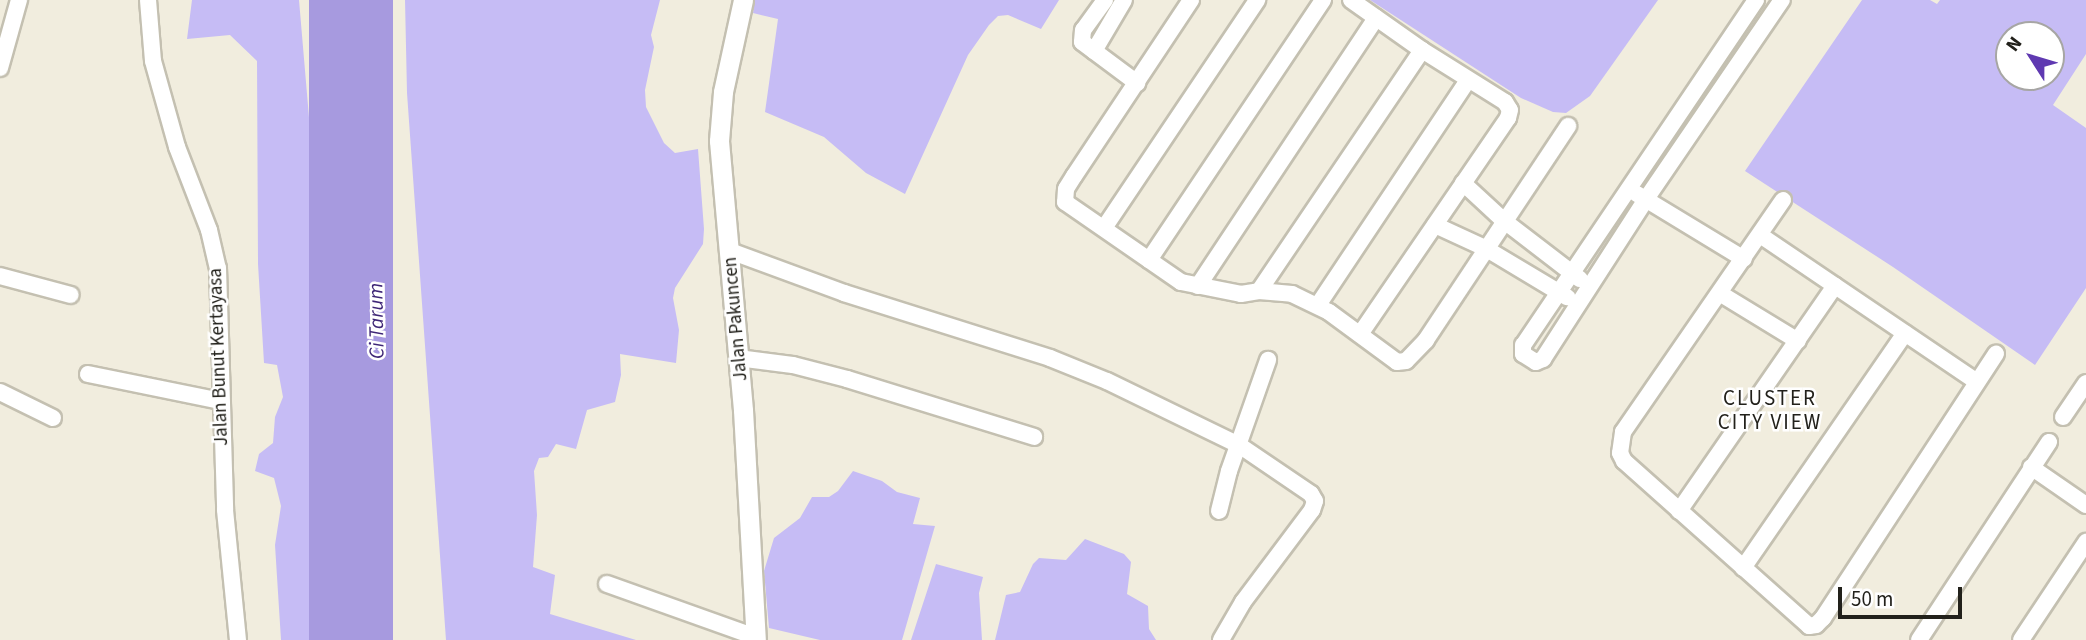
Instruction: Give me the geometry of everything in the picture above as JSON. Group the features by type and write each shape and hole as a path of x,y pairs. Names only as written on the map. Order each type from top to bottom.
{"street":[{"path":"0,68 19,0"},
{"name":"Jalan Bunut Kertayasa","path":"148,0 153,61 218,268 229,572 238,640"},
{"name":"Jalan Pakuncen","path":"743,0 723,92 719,141 738,358 756,639"},
{"path":"1105,0 1081,37 1094,51 1137,83"},
{"path":"1094,51 1124,0"},
{"path":"1191,0 1066,189 1065,202 1181,282 1241,294 1259,291 1292,294 1318,305 1397,362 1406,361 1426,340 1503,220 1568,126"},
{"path":"1104,228 1257,0"},
{"path":"1149,260 1323,0"},
{"path":"1351,0 1422,50 1504,102 1510,110 1508,118 1360,334"},
{"path":"1756,0 1523,345 1522,354 1540,362 1646,199 1782,0"},
{"path":"1198,286 1377,18"},
{"path":"1259,291 1422,50"},
{"path":"1318,305 1468,80"},
{"path":"1463,183 1503,220 1590,286"},
{"path":"1629,189 1744,260"},
{"path":"1783,200 1721,294 1623,432 1620,446 1624,461 1809,626 1816,625 1996,354"},
{"path":"1435,225 1485,248 1560,291 1577,304"},
{"path":"1760,235 1978,382"},
{"path":"730,251 844,293 1050,358 1107,381 1239,445 1311,494 1315,501 1312,510 1243,602 1221,640"},
{"path":"0,276 71,295"},
{"path":"1679,511 1835,286"},
{"path":"1721,294 1798,341"},
{"path":"1743,568 1905,333"},
{"path":"738,358 793,365 847,379 1034,437"},
{"path":"1219,511 1268,360"},
{"path":"88,374 221,401"},
{"path":"2063,417 2084,391"},
{"path":"0,392 53,418"},
{"path":"1919,640 2049,442"},
{"path":"2031,467 2086,505"},
{"path":"2021,640 2086,542"},
{"path":"607,584 756,639"}],"shaded area":[{"path":"192,0 299,0 318,223 346,640 281,640 275,545 281,506 274,478 255,471 259,454 273,443 275,417 283,397 277,365 264,363 258,264 257,61 230,35 187,39"},
{"path":"405,0 660,0 651,35 654,47 645,90 646,107 664,143 675,153 698,149 704,229 703,244 675,288 673,298 679,330 676,363 620,354 621,375 615,402 587,410 576,449 556,444 548,457 539,458 534,471 537,515 533,567 555,575 550,614 636,640 446,640 407,93"},
{"path":"755,0 1059,0 1041,29 1008,15 998,16 989,25 968,55 905,194 866,173 824,137 765,112 778,19 753,13"},
{"path":"1370,0 1658,0 1590,96 1566,113 1553,112 1521,98"},
{"path":"1862,0 1930,0 1937,4 1940,0 2086,0 2086,54 2065,86 2065,21 1995,21 1995,91 2062,91 2053,105 2086,128 2086,288 2035,365 1893,267 1745,171"},
{"path":"853,471 882,481 897,492 920,498 913,524 935,526 902,640 820,640 769,628 764,571 774,538 800,518 812,497 829,497 838,491"},
{"path":"1085,539 1124,554 1131,562 1127,594 1148,606 1149,629 1156,640 995,640 1006,595 1020,592 1033,564 1039,558 1066,560"},
{"path":"936,564 983,577 979,593 982,640 911,640"}],"water":[{"name":"Ci Tarum","path":"309,0 393,0 393,640 309,640"}],"district":[{"name":"CLUSTER CITY VIEW","path":"1770,410"}]}
